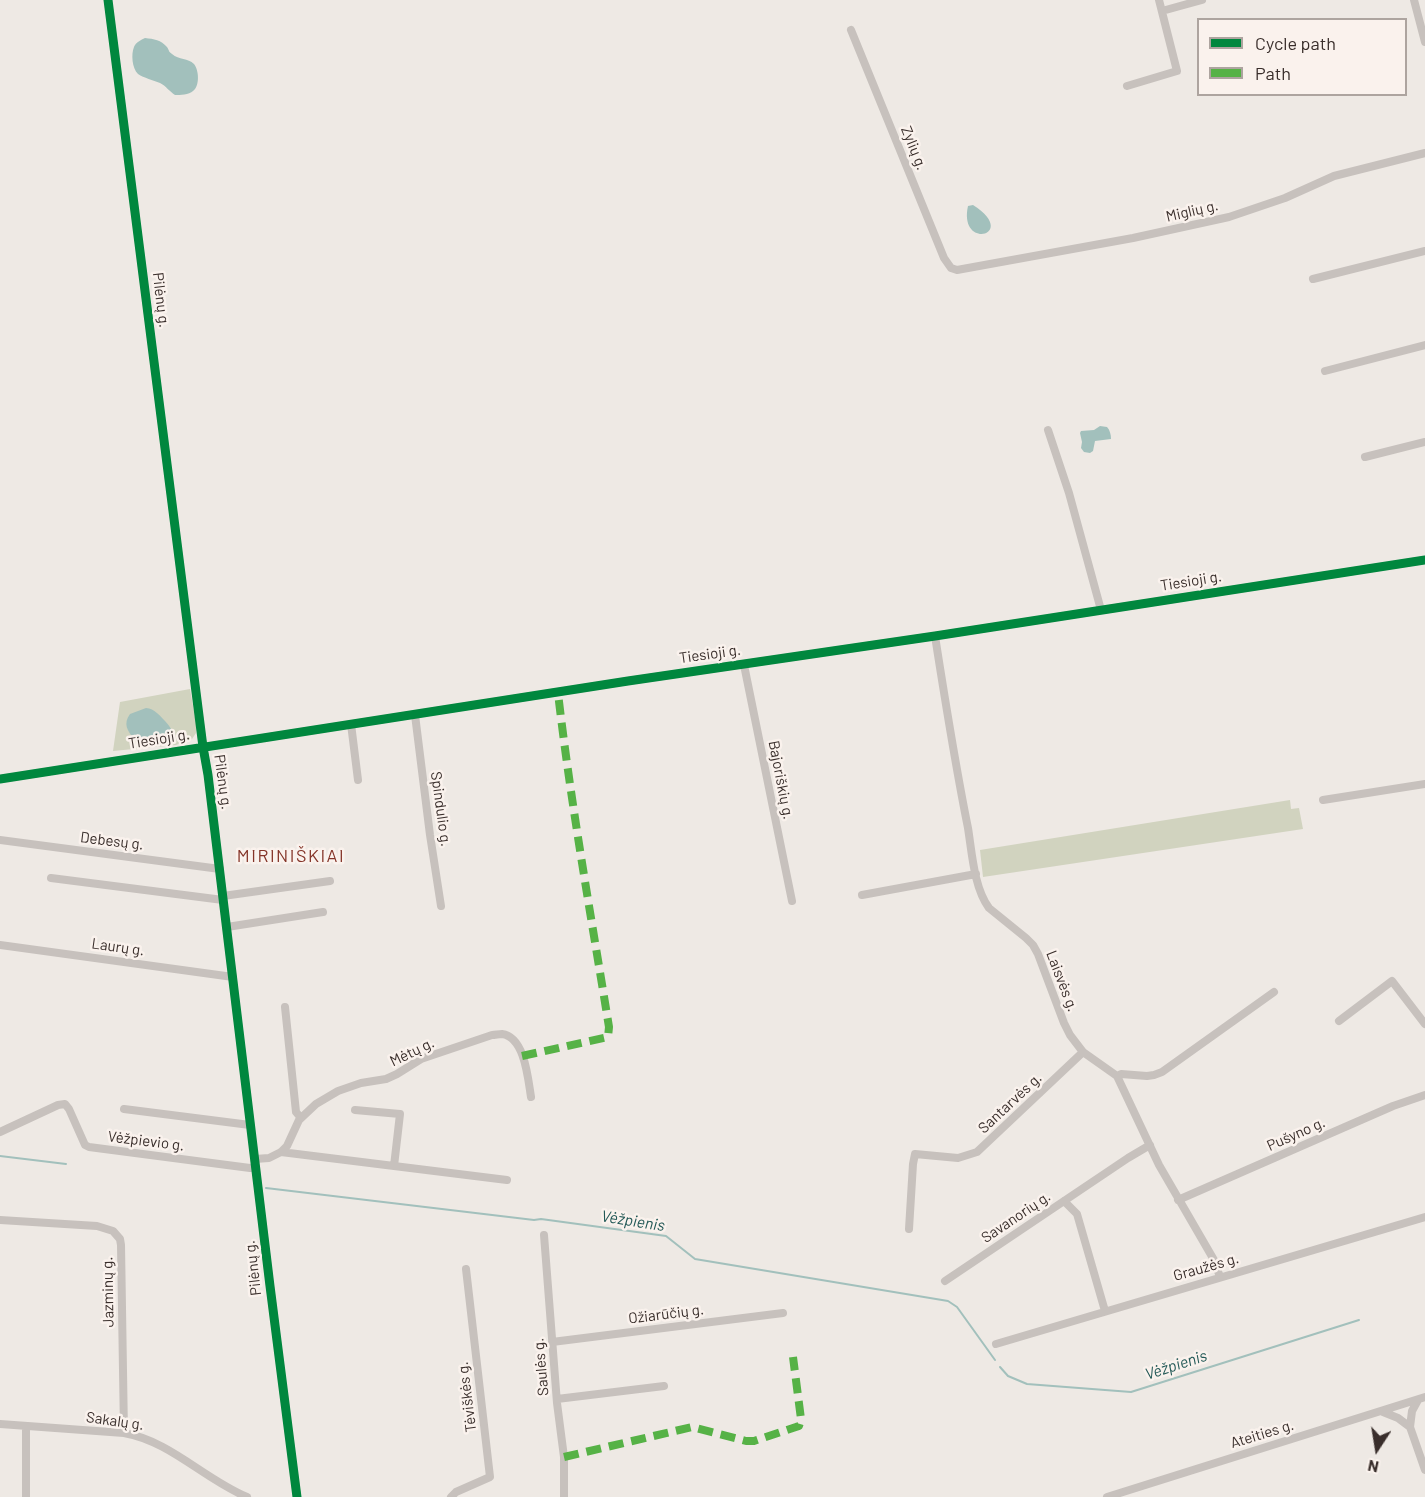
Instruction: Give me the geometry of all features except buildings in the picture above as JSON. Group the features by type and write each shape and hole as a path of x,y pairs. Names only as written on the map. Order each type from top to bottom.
{"street":[{"name":"Pilėnų g.","path":"108,0 220,869 297,1497"},
{"path":"1127,86 1177,71 1159,0"},
{"path":"1162,11 1202,0"},
{"path":"1414,0 1425,42"},
{"name":"Zylių g.","path":"851,30 944,258 951,268 957,270"},
{"name":"Miglių g.","path":"957,270 1133,238 1229,217 1285,198 1334,176 1425,153"},
{"path":"1313,279 1425,251"},
{"path":"1325,371 1425,345"},
{"path":"1048,430 1069,494 1101,610"},
{"path":"1365,458 1425,442"},
{"name":"Tiesioji g.","path":"0,779 1425,560"},
{"name":"Laisvės g.","path":"935,636 976,874 985,902 989,908 1033,945 1070,1035 1083,1052 1117,1076 1159,1165 1214,1260 1220,1277"},
{"name":"Bajoriškių g.","path":"744,665 792,901"},
{"name":"Spindulio g.","path":"415,715 441,906"},
{"path":"351,724 358,780"},
{"path":"1323,800 1425,784"},
{"name":"Debesų g.","path":"0,840 220,869"},
{"path":"862,895 976,874"},
{"path":"51,878 223,898 330,881"},
{"path":"227,927 323,912"},
{"name":"Laurų g.","path":"0,945 233,977"},
{"path":"1339,1021 1392,981 1425,1023"},
{"path":"1117,1076 1121,1074 1154,1076 1162,1072 1274,992"},
{"path":"285,1007 296,1112 300,1118"},
{"name":"Mėtų g.","path":"281,1152 287,1146 300,1118 316,1104 338,1091 361,1083 386,1079 421,1059 492,1035 508,1036 519,1046 531,1096"},
{"name":"Santarvės g.","path":"909,1229 915,1154 958,1158 977,1152 1083,1052"},
{"name":"Pušyno g.","path":"1179,1200 1362,1119 1425,1095"},
{"name":"Vėžpievio g.","path":"0,1132 58,1105 65,1104 89,1147 250,1168 255,1163"},
{"path":"124,1109 250,1125"},
{"path":"355,1110 400,1114 394,1166"},
{"path":"1064,1201 1150,1145"},
{"path":"255,1163 281,1152 507,1180"},
{"name":"Savanorių g.","path":"945,1281 1064,1201 1077,1214 1106,1311"},
{"name":"Graužės g.","path":"996,1344 1425,1217"},
{"name":"Jazminų g.","path":"0,1220 97,1226 113,1231 120,1239 124,1433"},
{"name":"Saulės g.","path":"544,1235 564,1457 564,1497"},
{"name":"Tėviškės g.","path":"450,1497 456,1492 490,1478 466,1269"},
{"name":"Ožiarūčių g.","path":"552,1342 783,1313"},
{"path":"557,1399 664,1386"},
{"path":"1421,1399 1412,1411 1410,1427 1425,1470"},
{"name":"Ateities g.","path":"1107,1497 1421,1399"},
{"path":"1383,1412 1398,1418 1410,1427"},
{"name":"Sakalų g.","path":"0,1424 135,1435 151,1440 245,1497"},
{"path":"26,1426 26,1497"}],"green space":[{"path":"190,689 196,723 196,733 192,739 176,745 113,751 120,702"},
{"path":"1290,800 1291,809 1299,808 1303,829 983,877 980,850"}],"water":[{"path":"145,38 160,41 169,52 194,64 198,78 197,86 193,91 175,95 160,83 138,74 133,65 133,50 139,41"},
{"path":"973,205 986,216 991,224 989,230 984,234 971,229 967,220 968,206"},
{"path":"1100,426 1108,428 1111,439 1095,441 1093,451 1084,452 1081,448 1081,431 1094,430"},
{"path":"146,708 157,713 172,731 172,738 166,743 144,746 132,736 127,727 130,714"}],"waterway":[{"name":"Vėžpienis","path":"0,1156 66,1164"},
{"name":"Vėžpienis","path":"266,1188 541,1219 666,1236 695,1259 948,1301 957,1307 995,1360"},
{"name":"Vėžpienis","path":"1000,1367 1008,1376 1027,1384 1131,1392 1359,1320"}],"marked path":[{"path":"522,1056 608,1037 609,1027 575,819 558,693"},
{"path":"564,1457 692,1427 754,1441 799,1426 801,1419 793,1357"}],"cycle path":[{"path":"108,0 208,775 297,1497"},
{"path":"0,779 1425,560"}],"district":[{"name":"MIRINIŠKIAI","path":"291,856"}]}
